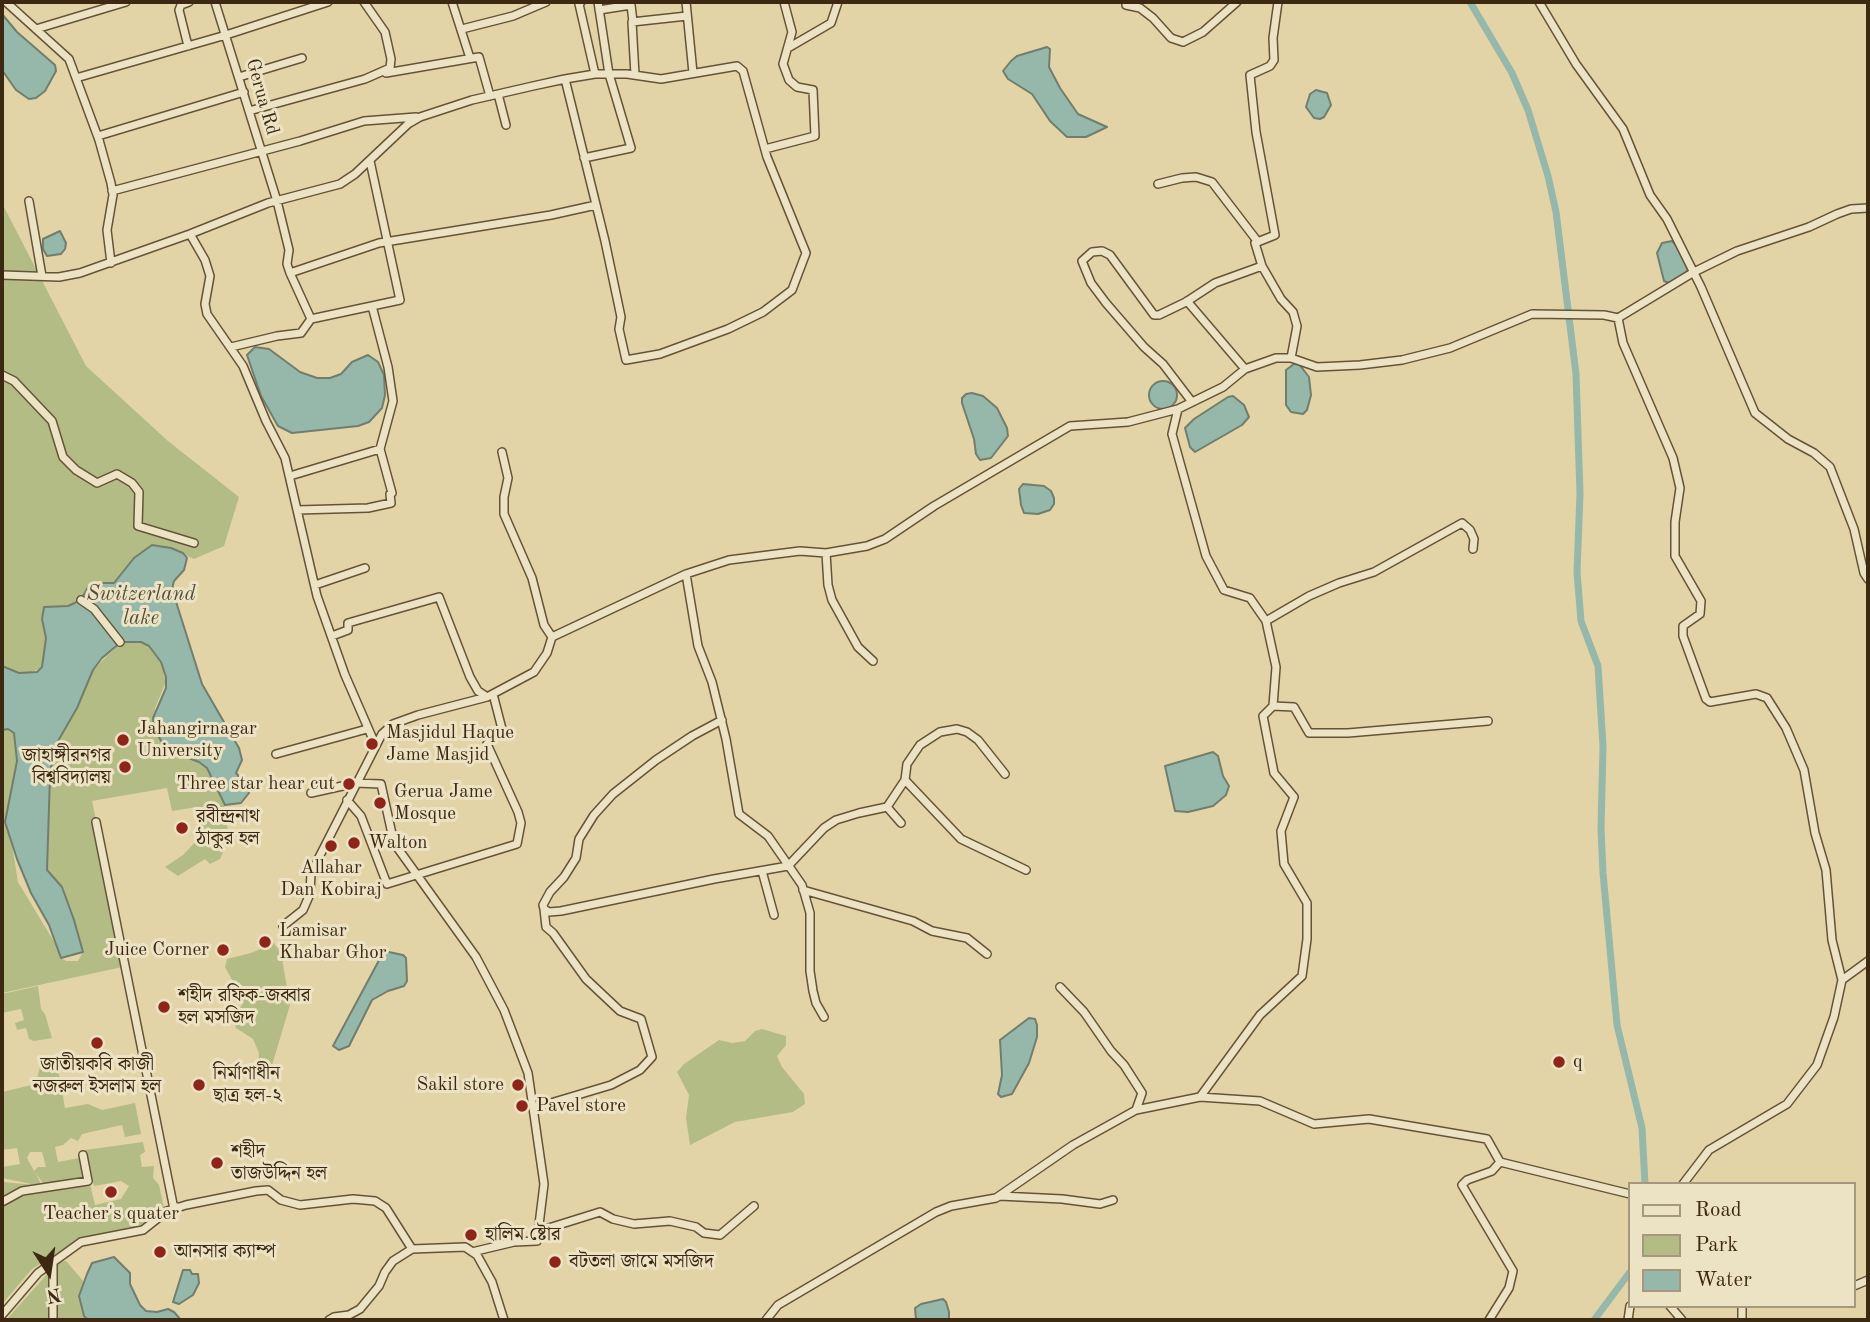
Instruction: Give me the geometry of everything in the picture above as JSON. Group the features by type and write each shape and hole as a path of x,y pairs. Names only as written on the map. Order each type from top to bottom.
{"street":[{"path":"6,2 69,59 98,136 112,191 107,230 111,263"},
{"path":"36,29 126,2"},
{"path":"188,46 179,10 181,5 189,2"},
{"name":"Gerua Rd","path":"215,2 277,201 289,250 287,264 290,274 311,319"},
{"path":"76,78 226,35 328,2"},
{"path":"365,2 385,32 391,60 390,68 383,74"},
{"path":"452,2 463,29 470,58"},
{"path":"463,29 513,16 546,2"},
{"path":"581,2 579,4 595,75"},
{"path":"686,2 693,73"},
{"path":"765,149 815,135 813,90 797,87 789,80 783,64 792,32 784,2"},
{"path":"788,48 831,23 838,2"},
{"path":"1126,2 1126,5 1140,8 1153,18 1171,38 1183,42 1203,32 1237,2"},
{"path":"1278,2 1273,38 1274,60 1270,66 1250,75 1256,132 1275,235 1255,243 1262,266 1281,299 1293,312 1297,326 1291,358"},
{"path":"1539,2 1587,81 1618,120 1650,195 1667,219 1694,272 1755,413 1787,439 1814,453 1830,467 1854,529 1864,573 1868,579"},
{"path":"584,158 631,148 609,74 598,6 631,5 635,75"},
{"path":"633,22 687,16"},
{"path":"249,111 383,74 479,57 506,125"},
{"path":"239,77 302,58"},
{"path":"112,191 364,121 420,117 494,95 565,79 609,74 661,79 740,66 785,206 806,253 792,290 763,312 727,329 660,354 626,360 619,329 621,317 565,79"},
{"path":"98,136 244,92"},
{"path":"2,275 80,273 277,201 340,184 370,161 408,124 420,117"},
{"path":"231,347 301,332 311,319 400,300 370,161"},
{"path":"1158,184 1196,177 1212,182 1258,242"},
{"path":"29,201 42,276"},
{"path":"290,274 387,242 596,205"},
{"path":"283,926 303,910 310,894 311,873 375,744 393,724 490,695 534,672 547,653 552,637 686,574 729,560 800,551 826,553 867,546 893,535 934,506 1070,426 1128,422 1178,409 1223,387 1245,369 1276,358 1291,358 1317,367 1402,360 1450,348 1532,314 1618,318 1694,272 1737,251 1798,231 1851,209 1868,208"},
{"path":"190,234 210,276 205,304 207,314 243,366 285,458 315,585 345,676 375,744"},
{"path":"1192,402 1163,364 1106,303 1091,283 1082,261 1092,252 1102,251 1110,255 1154,315 1187,301 1214,283 1262,266"},
{"path":"1187,301 1245,369"},
{"path":"297,510 368,508 391,503 390,494 393,493 380,449 393,401 388,367 372,306"},
{"path":"1618,318 1623,343 1673,458 1680,488 1675,522 1675,556 1701,601 1700,614 1683,626 1683,636 1706,699 1710,702 1756,694 1767,698 1786,728 1804,770 1815,833 1826,870 1832,940 1842,980 1834,1017 1816,1065 1787,1104 1709,1150 1685,1182"},
{"path":"2,375 14,381 52,421 63,457 76,470 97,483 117,474 132,482 139,492 138,526 194,543"},
{"path":"1178,409 1172,434 1206,556 1224,590 1250,598 1266,621 1276,667 1273,706 1263,716 1274,773 1294,797 1281,831 1284,864 1307,903 1307,939 1302,976 1260,1015 1200,1097"},
{"path":"290,476 380,449"},
{"path":"502,452 508,478 504,514 531,578 544,625 552,637"},
{"path":"1266,621 1319,592 1374,572 1462,523 1471,530 1474,540 1472,549"},
{"path":"826,553 832,600 858,648 873,661"},
{"path":"315,585 365,568"},
{"path":"686,574 698,646 712,681 722,720 739,814 768,836 803,890 810,913 810,971 813,991 824,1017"},
{"path":"332,636 348,630 348,623 439,597 470,677 478,691 490,695"},
{"path":"81,600 94,609 120,642"},
{"path":"347,800 361,816 387,884 517,844 521,823 518,811 487,744 502,729 490,695"},
{"path":"1273,706 1294,707 1309,733 1348,733 1488,721"},
{"path":"534,1108 611,1085 640,1070 652,1057 641,1019 620,1011 586,979 546,927 544,905 550,892 576,858 579,839 612,794 656,760 722,720"},
{"path":"276,754 367,729"},
{"path":"544,909 549,912 561,911 788,866 810,840 836,820 887,807 905,780 907,764 920,745 940,732 957,729 967,732 978,740 1005,774"},
{"path":"905,780 961,839 1026,870"},
{"path":"312,793 356,782 381,784 394,843 477,957 505,1010 528,1073 544,1184 537,1241 514,1242 472,1252"},
{"path":"887,807 901,824"},
{"path":"96,822 174,1209"},
{"path":"762,871 774,915"},
{"path":"803,890 913,921 932,932 967,938 987,954"},
{"path":"1842,980 1868,961"},
{"path":"1060,987 1084,1012 1142,1093 1136,1110"},
{"path":"999,1196 1073,1145 1136,1110 1200,1097 1259,1101 1314,1124 1369,1119 1487,1139 1500,1162 1629,1194"},
{"path":"2,1202 22,1191 88,1181 83,1155"},
{"path":"1489,1320 1509,1288 1513,1271 1462,1185 1467,1180 1492,1171 1500,1162"},
{"path":"2,1315 38,1273 81,1242 143,1230 167,1211 226,1196 268,1190 281,1199 300,1205 353,1199 375,1201 386,1208 412,1249"},
{"path":"766,1320 778,1305 936,1212 951,1206 999,1196 1100,1204 1114,1200"},
{"path":"539,1231 600,1212 613,1219 634,1224 670,1221 696,1227 704,1233 720,1235 754,1206"},
{"path":"329,1320 360,1309 379,1286 393,1261 412,1249 465,1247 482,1262 492,1282 504,1320"},
{"path":"53,1320 54,1261"}],"green space":[{"path":"2,203 86,366 168,441 239,497 224,546 194,559 161,545 139,553 114,583 42,619 46,638 42,667 31,673 19,673 2,666"},
{"path":"141,642 149,646 161,662 166,682 155,708 154,729 158,736 208,770 224,804 229,839 220,859 210,864 205,859 178,876 165,867 183,855 197,840 201,831 196,807 172,811 167,788 92,801 127,966 2,993 2,730 8,729 14,733 17,761 5,822 11,838 18,882 61,958 78,961 83,952 74,920 62,887 47,870 50,776 54,748 77,708 93,670 120,643"},
{"path":"274,943 281,953 290,1005 267,1082 258,1064 259,1053 253,1039 236,1028 233,1018 244,1002 225,967 227,959"},
{"path":"38,986 41,1009 52,1038 34,1041 29,1039 26,1028 17,1030 15,1023 24,1020 21,1009 2,1013 2,994"},
{"path":"762,1029 786,1036 786,1045 777,1056 782,1067 804,1094 805,1104 793,1112 735,1122 690,1145 686,1118 689,1095 677,1072 684,1064 719,1040 732,1043 745,1041 755,1031"},
{"path":"57,1063 65,1108 88,1104 102,1110 135,1103 141,1134 125,1137 122,1125 82,1134 78,1141 71,1138 63,1145 55,1147 58,1162 79,1158 83,1177 44,1185 35,1172 42,1186 2,1200 2,1182 36,1185 2,1178 2,1167 20,1164 17,1148 2,1150 2,1092 36,1084 40,1066","holes":["30,1152 42,1152 46,1167 38,1167 34,1171 27,1158"]},
{"path":"143,1142 145,1152 140,1155 142,1167 154,1166 153,1178 159,1185 164,1208 150,1227 141,1225 67,1247 32,1269 2,1304 2,1203 27,1195 90,1184 95,1205 121,1199 129,1186 121,1181 94,1186 85,1150"},
{"path":"66,1261 85,1283 79,1296 84,1316 88,1320 6,1320 58,1262"}],"water":[{"path":"2,14 17,32 55,65 56,71 45,91 36,98 29,99 16,90 2,70"},
{"path":"1047,47 1050,49 1049,67 1078,114 1107,127 1086,137 1067,137 1050,121 1032,94 1008,79 1003,71 1017,56"},
{"path":"1316,90 1327,93 1331,105 1320,119 1314,118 1306,107 1310,94"},
{"path":"60,231 66,243 65,249 61,254 47,256 43,249 43,239"},
{"path":"1672,241 1678,247 1688,270 1669,283 1664,281 1657,253 1662,243"},
{"path":"255,347 269,349 300,372 317,378 330,378 341,374 352,362 368,355 378,362 384,375 385,395 382,408 369,422 358,426 292,433 278,426 261,396 247,355"},
{"path":"1299,364 1309,377 1311,395 1307,410 1303,414 1291,412 1286,405 1286,370"},
{"path":"1163,381 1173,385 1177,395 1173,405 1163,409 1153,405 1149,395 1153,385"},
{"path":"966,394 983,396 997,408 1007,428 1008,436 991,458 980,460 976,454 962,403"},
{"path":"1233,396 1244,405 1249,417 1242,425 1195,452 1190,447 1185,428 1194,419"},
{"path":"1023,484 1044,486 1051,491 1054,504 1050,510 1038,514 1024,513 1019,489"},
{"name":"Switzerland lake","path":"152,545 171,548 183,553 187,558 184,570 174,581 172,589 202,684 239,748 242,760 236,773 247,786 249,793 241,803 225,805 207,768 164,746 154,728 153,718 166,688 166,677 161,662 149,646 141,642 121,642 102,658 93,670 77,708 54,748 50,776 47,870 62,887 83,952 61,958 49,925 31,893 17,859 5,822 17,761 14,733 8,729 2,730 2,666 19,673 37,672 42,667 46,638 42,619 44,607 68,606 81,600 88,587 94,583 114,583 134,558"},
{"path":"1213,752 1218,756 1223,776 1229,786 1226,795 1213,806 1188,812 1175,811 1165,766"},
{"path":"384,951 406,958 407,981 404,986 372,1000 349,1046 339,1050 333,1046"},
{"path":"1029,1018 1035,1019 1037,1037 1029,1063 1012,1094 1001,1097 998,1094 1002,1075 1000,1040"},
{"path":"114,1257 130,1273 130,1284 140,1305 146,1311 168,1309 181,1320 88,1320 84,1316 79,1296 87,1274 92,1263"},
{"path":"183,1270 198,1274 199,1283 193,1295 179,1304 173,1302"},
{"path":"943,1299 949,1312 949,1320 916,1320 915,1308"}],"waterway":[{"path":"1470,2 1512,73 1528,110 1556,212 1576,374 1580,494 1577,572 1581,621 1598,666 1603,746 1603,873 1617,1025 1642,1128 1645,1182"},
{"path":"1594,1320 1629,1273"}],"place":[{"name":"Jahangirnagar University","path":"123,740"},
{"name":"Masjidul Haque Jame Masjid","path":"372,744"},
{"name":"জাহাঙ্গীরনগর বিশ্ববিদ্যালয়","path":"125,767"},
{"name":"Three star hear cut","path":"349,784"},
{"name":"Gerua Jame Mosque","path":"380,803"},
{"name":"রবীন্দ্রনাথ ঠাকুর হল","path":"182,828"},
{"name":"Walton","path":"354,843"},
{"name":"Allahar Dan Kobiraj","path":"331,846"},
{"name":"Lamisar Khabar Ghor","path":"265,942"},
{"name":"Juice Corner","path":"223,950"},
{"name":"শহীদ রফিক-জব্বার হল মসজিদ","path":"164,1007"},
{"name":"জাতীয়কবি কাজী নজরুল ইসলাম হল","path":"97,1043"},
{"name":"q","path":"1559,1062"},
{"name":"নির্মাণাধীন ছাত্র হল-২","path":"199,1085"},
{"name":"Sakil store","path":"518,1085"},
{"name":"Pavel store","path":"522,1106"},
{"name":"শহীদ তাজউদ্দিন হল","path":"217,1163"},
{"name":"Teacher's quater","path":"111,1192"},
{"name":"হালিম ষ্টোর","path":"471,1235"},
{"name":"আনসার ক্যাম্প","path":"160,1252"},
{"name":"বটতলা জামে মসজিদ","path":"555,1262"}]}
